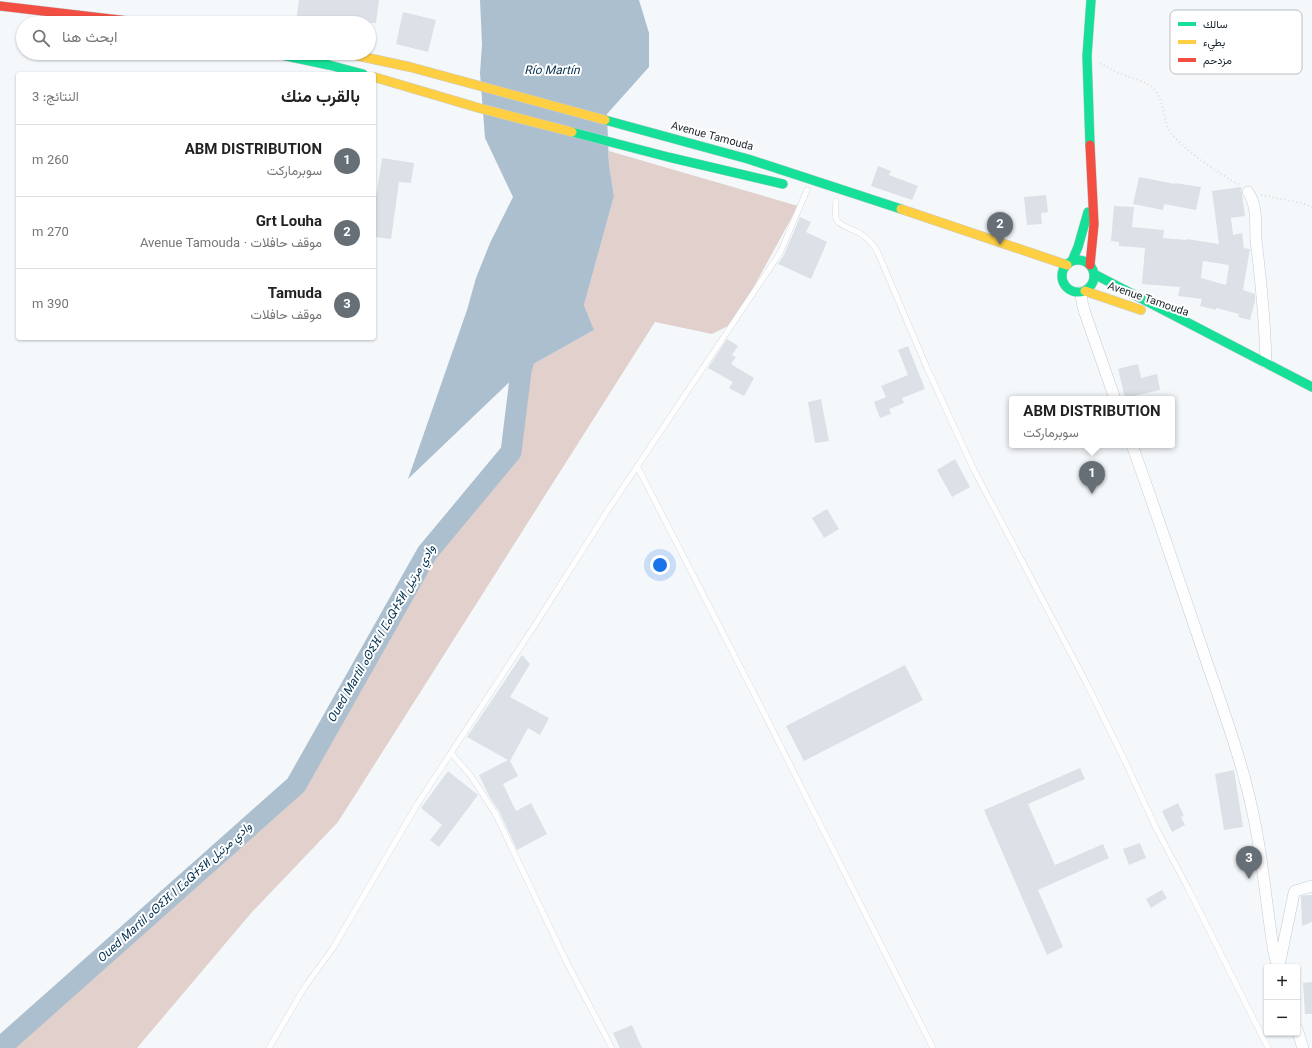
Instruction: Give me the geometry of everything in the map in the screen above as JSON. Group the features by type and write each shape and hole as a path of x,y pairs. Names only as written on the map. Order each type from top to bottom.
{"main road":[{"path":"1090,0 1087,28 1088,118 1093,191 1094,235 1090,265 1094,274 1092,284 1080,294 1064,283 1059,276 1069,263 1078,247 1093,191"},
{"path":"0,6 85,16"},
{"path":"305,60 355,72"},
{"name":"Avenue Tamouda","path":"376,60 410,67 748,159 837,187 1004,244 1069,263"},
{"path":"376,78 486,110 803,190"},
{"path":"1069,263 1082,260 1090,265"},
{"name":"Avenue Tamouda","path":"1094,274 1312,387"},
{"name":"Avenue Tamouda","path":"1080,294 1204,332"}],"street":[{"path":"1248,192 1252,198 1255,212 1256,238 1265,322 1266,363"},
{"path":"1080,294 1114,396"},
{"path":"1133,448 1156,511 1241,764 1252,810 1274,953 1277,964"},
{"path":"1279,964 1294,893 1295,891 1312,886"},
{"path":"1299,1036 1303,1048"}],"lane":[{"path":"269,1048 304,988 333,948 398,835 637,466 780,253 803,190"},
{"path":"836,201 835,216 840,224 866,238 875,247 927,368 974,470 1086,684 1123,757 1156,828 1188,888 1268,1048"},
{"path":"637,466 763,711 933,1048"},
{"path":"451,753 471,776 495,813 567,963 612,1048"}],"path":[{"path":"1087,58 1149,86 1157,94 1169,129 1175,137 1184,146 1215,170 1242,186 1248,192 1302,203 1312,207"}],"shaded area":[{"path":"609,151 798,206 734,323 712,334 655,322 338,822 252,912 137,1048 0,1048 296,785 427,553 511,452 521,371 594,330 584,305 614,196 609,165"}],"water":[{"name":"Río Martín","path":"480,0 639,0 649,33 649,67 607,114 609,165 614,196 584,305 594,330 521,371 408,479 467,310 476,278 490,243 513,197 485,138 480,73 482,44"}],"building":[{"path":"299,0 379,0 376,23 376,16 297,16"},
{"path":"403,12 436,20 428,52 396,44"},
{"path":"382,158 414,163 411,183 399,182 391,239 376,237 376,197"},
{"path":"878,166 891,171 889,175 918,186 912,200 871,186"},
{"path":"1139,177 1201,187 1196,210 1164,204 1163,210 1133,204"},
{"path":"1241,187 1245,216 1231,218 1233,235 1242,233 1244,248 1250,249 1243,290 1255,294 1255,301 1250,320 1238,317 1239,314 1216,308 1216,310 1200,306 1202,299 1178,296 1180,287 1142,284 1145,248 1119,246 1119,242 1111,241 1114,206 1134,207 1132,227 1164,230 1163,238 1187,239 1219,244 1212,191","holes":["1203,261 1229,265 1226,285 1201,278"]},
{"path":"1046,195 1048,212 1041,213 1042,224 1027,225 1024,197"},
{"path":"800,217 811,222 806,232 827,242 811,279 778,264 784,255"},
{"path":"727,339 738,346 732,355 736,357 731,364 754,378 744,396 729,388 733,382 708,368"},
{"path":"908,346 925,389 902,398 904,403 889,409 891,414 880,418 874,402 886,397 881,386 908,375 898,350"},
{"path":"1138,364 1141,378 1157,374 1160,390 1134,396 1125,396 1118,369"},
{"path":"821,399 829,441 815,443 808,402"},
{"path":"955,459 970,487 952,497 937,470"},
{"path":"827,509 839,529 824,538 812,518"},
{"path":"522,655 530,664 510,697 549,718 540,735 528,728 510,761 518,776 503,784 516,811 531,803 547,834 517,850 499,811 489,796 479,775 508,760 467,737"},
{"path":"905,665 923,700 804,761 786,726"},
{"path":"1080,768 1085,779 1028,804 1055,865 1103,844 1109,858 1038,890 1063,947 1047,955 984,810"},
{"path":"1234,770 1243,827 1224,830 1215,774"},
{"path":"448,771 478,795 439,847 430,840 442,825 421,808"},
{"path":"1178,803 1184,816 1181,817 1185,825 1172,832 1162,811"},
{"path":"1140,843 1146,858 1129,865 1123,849"},
{"path":"1162,890 1167,898 1151,908 1146,899"},
{"path":"1312,895 1312,922 1302,926 1301,896"},
{"path":"1312,982 1312,1014 1305,1014 1303,983"},
{"path":"632,1025 642,1048 620,1048 613,1033"}],"waterway":[{"name":"Oued Martil ⴰⵙⵉⴼ ⵏ ⵎⴰⵕⵜⵉⵍ وادي مرتيل","path":"0,1048 296,785 427,553 511,452 521,371 528,344"}],"traffic: fast":[{"path":"1090,145 1087,56 1091,0"},
{"path":"305,60 355,72"},
{"path":"605,120 748,159 901,209"},
{"path":"572,132 668,157 783,184"},
{"path":"1072,261 1078,247 1088,212"},
{"path":"1075,260 1081,260 1091,267 1094,276 1093,282 1087,289 1081,292 1075,292 1065,285 1062,279 1062,273 1069,263 1075,260"},
{"path":"1094,274 1312,387"}],"traffic: slow":[{"path":"376,60 410,67 605,120"},
{"path":"376,78 479,108 572,132"},
{"path":"901,209 1067,265"},
{"path":"1085,291 1141,310"}],"traffic: jam":[{"path":"0,6 85,16"},
{"path":"1090,145 1094,224 1090,265"}],"place":[{"name":"Grt Louha","path":"1000,245"},
{"name":"ABM DISTRIBUTION","path":"1092,494"},
{"name":"Tamuda","path":"1249,879"}]}
